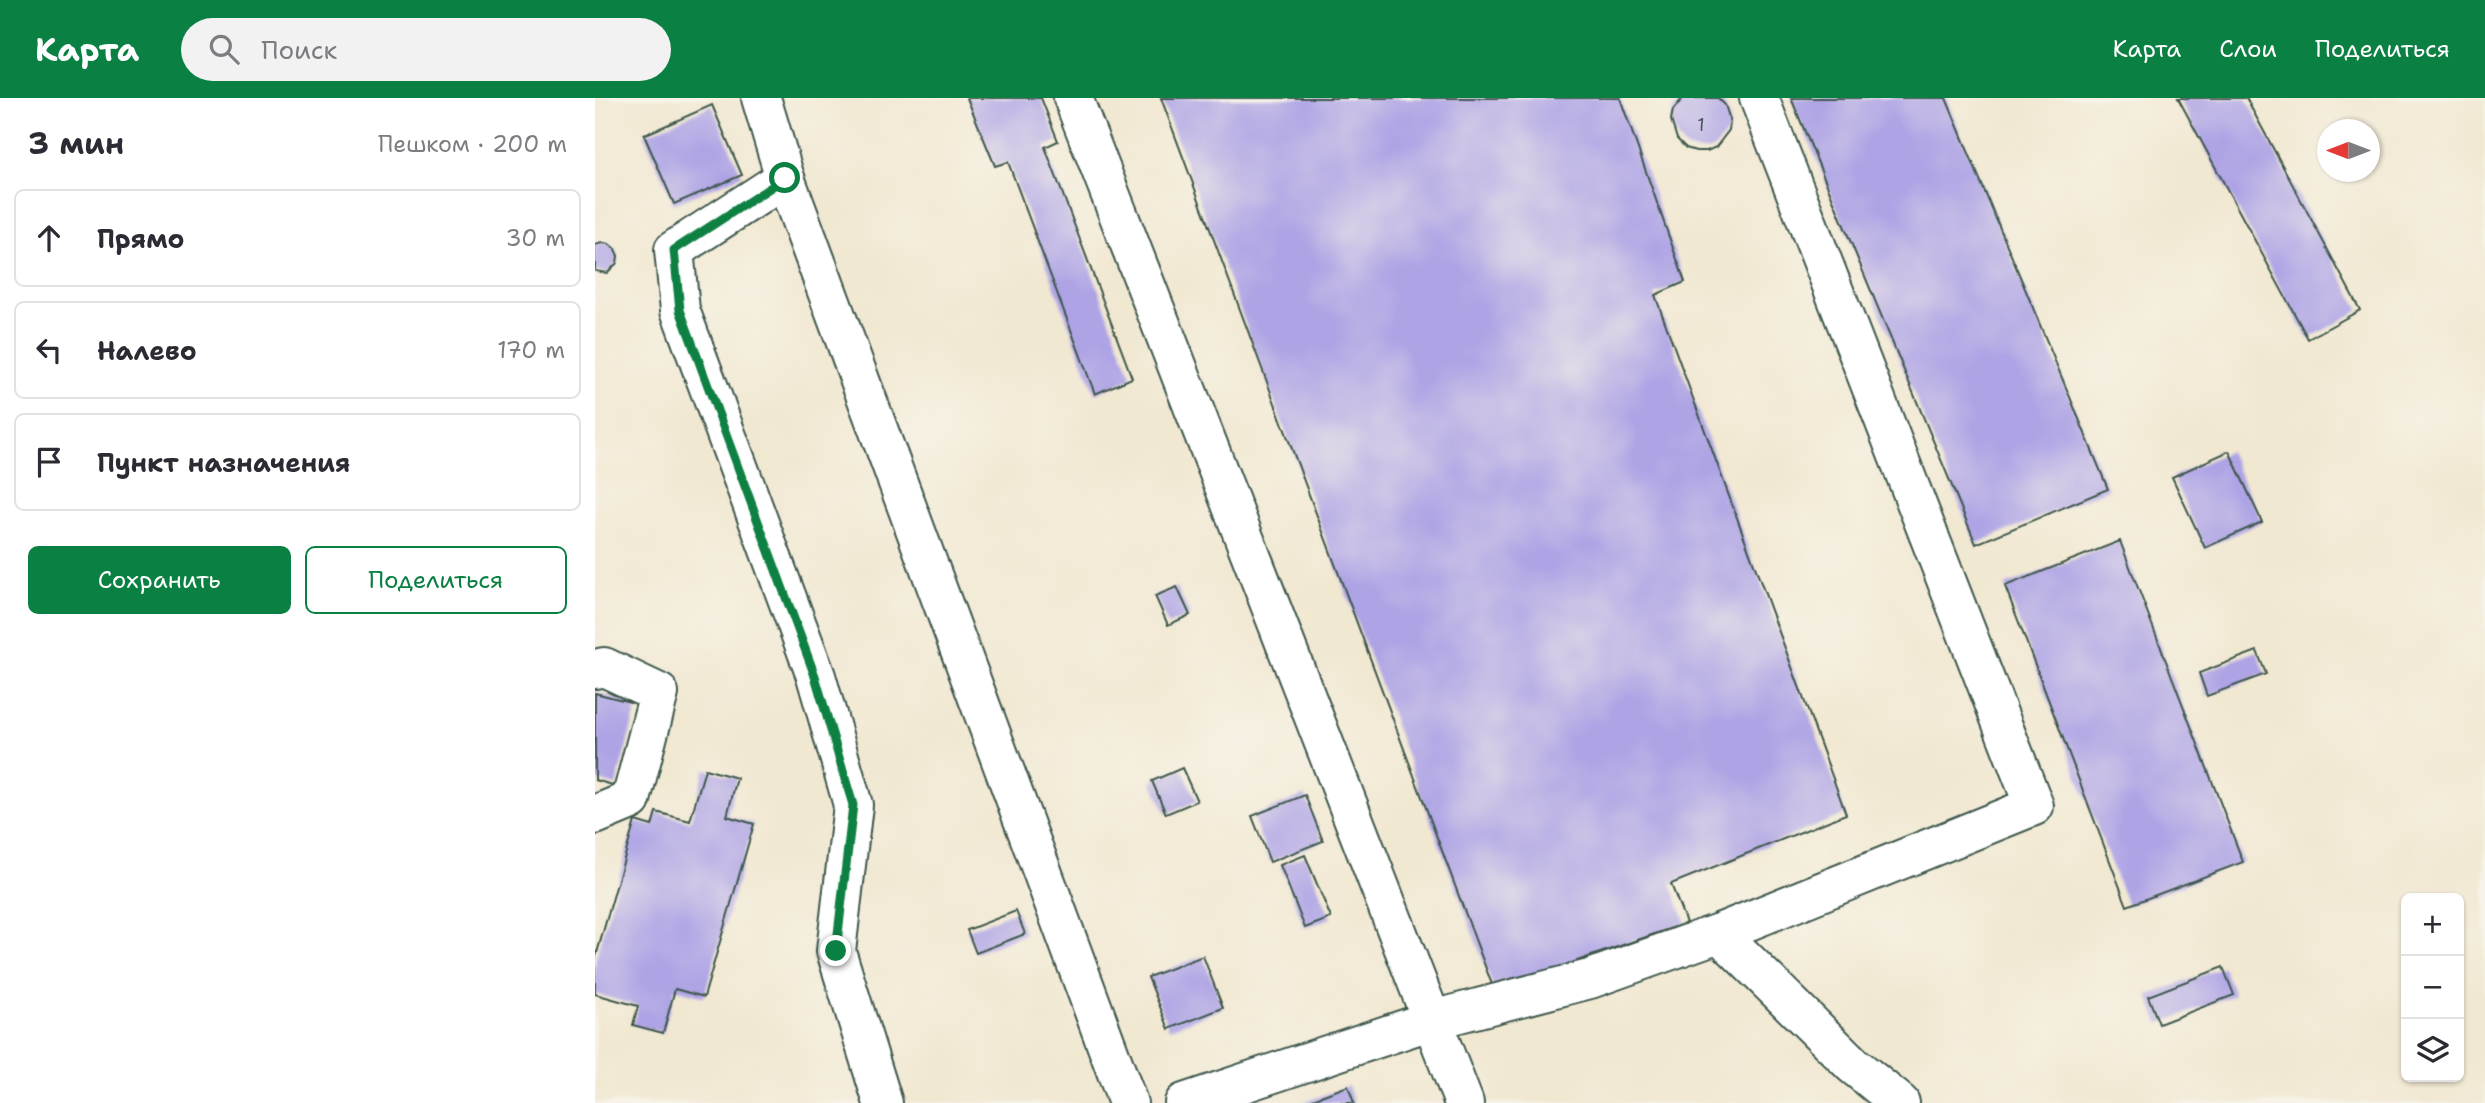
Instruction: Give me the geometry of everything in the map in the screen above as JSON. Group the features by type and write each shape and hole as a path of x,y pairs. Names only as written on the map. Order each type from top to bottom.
{"lane":[{"path":"761,98 785,178 1128,1103"},
{"path":"1073,98 1464,1103"},
{"path":"1184,1103 1432,1020 1590,979 1719,933 2034,806 1759,98"},
{"path":"785,178 674,250 679,298 685,323 815,676 853,805 836,951 883,1103"},
{"path":"595,669 604,667 659,693 631,800 595,816"},
{"path":"1719,933 1853,1065 1900,1103"}],"building":[{"path":"967,98 1041,98 1058,141 1045,147 1132,378 1095,394 1008,162 995,166"},
{"path":"1161,98 1620,98 1685,282 1655,295 1846,814 1671,884 1686,923 1494,990"},
{"path":"1683,98 1718,98 1725,105 1730,120 1729,130 1716,147 1707,151 1696,151 1686,148 1677,139 1671,120 1673,110"},
{"path":"1791,98 1946,98 2108,489 1976,544"},
{"path":"2178,98 2246,98 2360,310 2308,339"},
{"path":"712,105 742,175 674,204 644,135"},
{"path":"609,244 618,256 617,263 607,273 595,271 595,245"},
{"path":"2229,451 2262,522 2205,548 2172,477"},
{"path":"2120,541 2243,862 2127,906 2005,586"},
{"path":"1177,587 1190,615 1168,625 1155,596"},
{"path":"2257,651 2266,674 2207,696 2199,673"},
{"path":"595,693 638,704 616,786 595,780"},
{"path":"1182,768 1197,801 1166,814 1152,781"},
{"path":"705,769 737,778 727,816 754,824 704,997 675,989 663,1033 633,1025 638,1006 595,994 595,960 635,821 652,826 656,812 690,821"},
{"path":"1305,795 1323,841 1270,862 1252,816"},
{"path":"1305,855 1331,918 1305,928 1280,865"},
{"path":"1016,911 1025,934 976,953 967,930"},
{"path":"1203,956 1223,1008 1169,1029 1148,977"},
{"path":"2223,967 2234,995 2159,1024 2148,996"},
{"path":"1348,1086 1354,1103 1302,1103"}],"route":[{"path":"785,178 674,250 680,310 815,676 853,805 836,951"}]}
